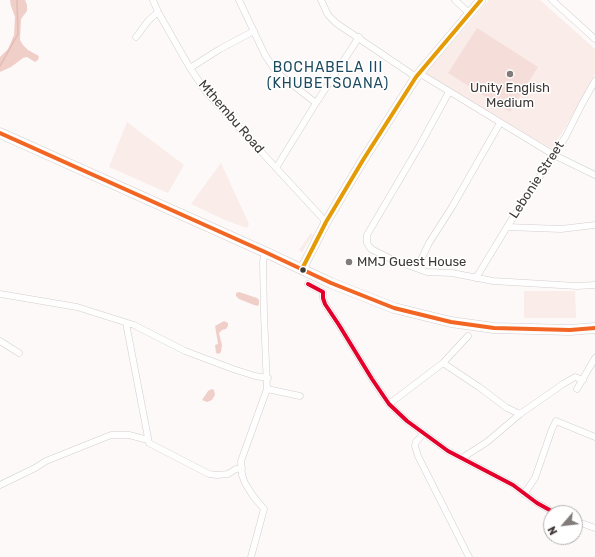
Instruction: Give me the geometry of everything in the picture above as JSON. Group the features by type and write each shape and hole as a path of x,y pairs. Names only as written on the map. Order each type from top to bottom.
{"main road":[{"path":"0,133 322,279 394,308 451,322 494,328 570,330 595,328"}],"street":[{"name":"Mthembu Road","path":"153,0 158,12 190,68 207,93 326,222"},
{"path":"239,0 265,55 273,68 316,103"},
{"path":"321,0 328,14 336,23 417,75 449,92 554,154 595,175"},
{"path":"455,0 469,13"},
{"path":"302,269 326,222 362,160 417,75 481,0"},
{"path":"552,0 595,38"},
{"path":"136,38 148,21 158,12"},
{"path":"190,68 220,49 254,31"},
{"path":"276,168 359,37"},
{"name":"Lebonie Street","path":"476,278 507,226 566,136 595,81"},
{"path":"449,92 420,145 367,234 367,243 371,249 393,260 427,272 452,273 493,281 577,286 595,285"},
{"path":"416,268 500,122"},
{"path":"507,226 561,229 595,225"},
{"path":"251,557 264,509 253,496 245,483 242,475 241,461 267,389 268,378 264,314 263,262 265,252"},
{"path":"318,290 322,279"},
{"path":"308,284 323,292 325,304 340,325 372,379 389,404 423,434 462,458 513,485 543,506"},
{"path":"0,294 77,307 134,325 188,352 255,376 268,378"},
{"path":"126,323 149,443 209,474 228,474 236,469 242,468"},
{"path":"389,404 443,363 468,336"},
{"path":"0,341 19,353"},
{"path":"577,389 595,358"},
{"path":"443,363 507,408 520,414"},
{"path":"462,458 488,442 520,414 575,378 583,380"},
{"path":"267,389 300,396"},
{"path":"524,494 535,478 556,421 595,437"},
{"path":"423,434 416,442 418,456 470,557"},
{"path":"0,485 46,461 111,435 129,435 148,440"},
{"path":"583,524 595,528"}],"shaded area":[{"path":"10,0 25,0 27,11 21,19 20,40 28,50 39,56 38,60 35,62 27,57 23,58 11,67 0,72 0,57 8,49 14,35 15,17"},
{"name":"Unity English Medium","path":"489,0 540,0 595,49 595,74 552,149 425,74"},
{"path":"477,28 538,67 510,112 448,73"},
{"path":"127,122 184,165 168,193 109,167"},
{"path":"221,163 249,224 247,228 225,220 191,204"},
{"path":"311,233 313,235 302,252 299,250"},
{"path":"524,291 575,291 576,318 524,318"},
{"path":"239,292 257,298 259,300 258,306 239,299 236,296 236,293"},
{"path":"224,321 228,323 228,326 219,333 222,345 221,352 219,354 216,353 215,345 218,344 215,326"},
{"path":"212,389 214,390 215,395 212,400 207,402 202,400 208,391"}],"waterway":[{"path":"0,66 18,34 17,0"}],"transit line":[{"path":"302,269 326,222 363,160 416,77 481,0"},
{"path":"0,133 331,283 394,308 451,322 494,328 570,330 595,328"},
{"path":"308,284 323,292 325,304 389,404 407,421 448,451 513,485 543,506"}],"place":[{"name":"Unity English Medium","path":"510,74"},
{"name":"MMJ Guest House","path":"349,262"}],"district":[{"name":"BOCHABELA III (KHUBETSOANA)","path":"328,76"}]}
